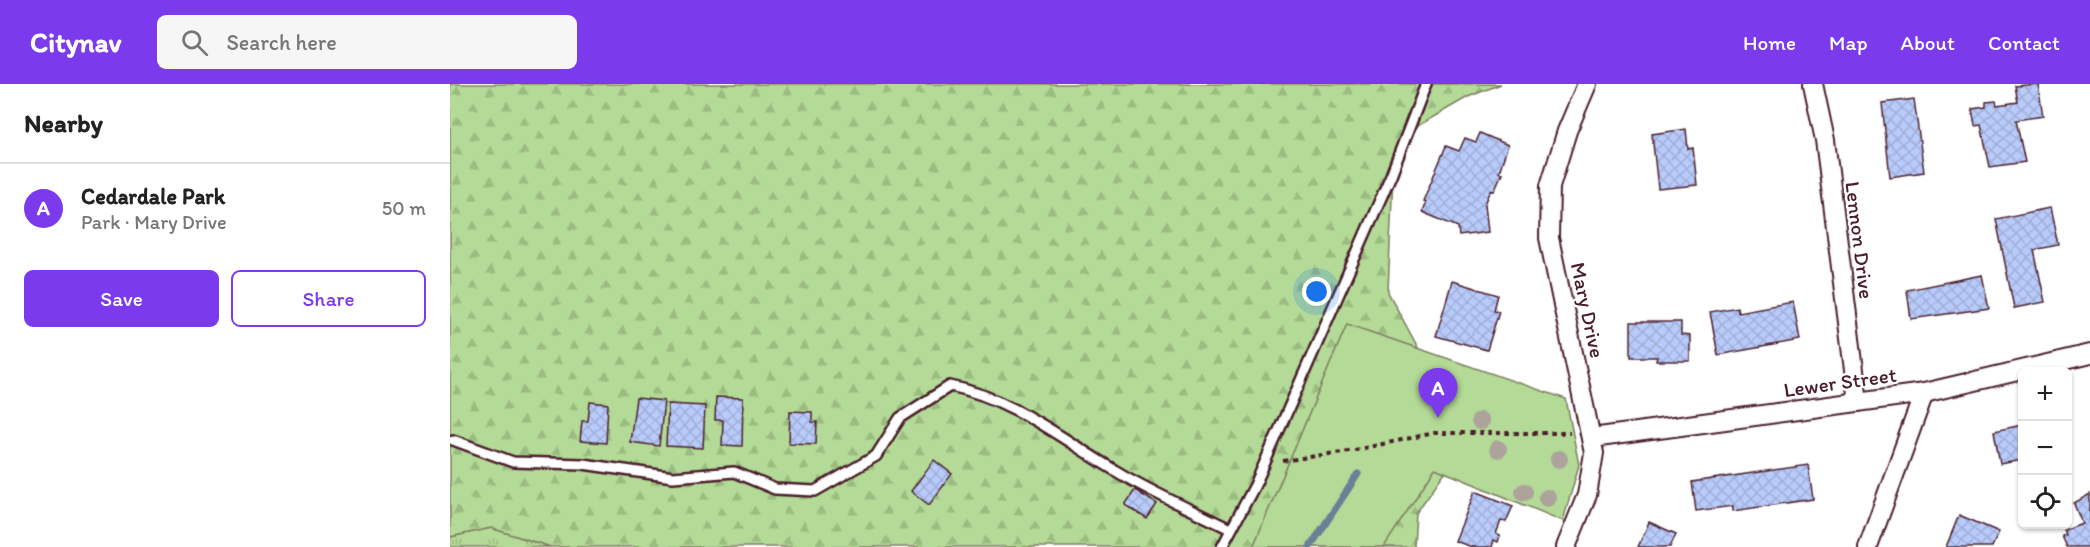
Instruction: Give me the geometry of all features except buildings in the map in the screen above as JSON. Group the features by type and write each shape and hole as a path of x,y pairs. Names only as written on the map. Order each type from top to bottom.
{"street":[{"name":"Mary Drive","path":"1566,547 1587,495 1594,453 1549,238 1550,186 1567,131 1587,84"},
{"name":"Lennon Drive","path":"1814,84 1825,140 1858,402"},
{"name":"Lewer Street","path":"1592,436 1924,393 2090,354"},
{"path":"1868,547 1924,393"}],"lane":[{"path":"1222,547 1265,464 1391,175 1426,84"},
{"path":"453,440 513,462 583,464 673,477 734,472 776,489 815,491 876,456 900,418 950,386 964,389 1025,414 1118,472 1230,529"}],"path":[{"path":"1265,464 1355,450 1434,433 1592,436"}],"green space":[{"path":"450,84 1501,84 1468,97 1407,132 1394,151 1388,292 1462,429 1457,455 1416,513 1414,547 551,547 491,528 450,537"},
{"path":"1347,324 1566,399 1579,465 1563,521 1435,468 1384,547 1253,547"},
{"path":"491,528 551,547 450,547 450,537"}],"waterway":[{"path":"1310,547 1358,474"}],"place":[{"name":"Cedardale Park","path":"1438,418"}]}
